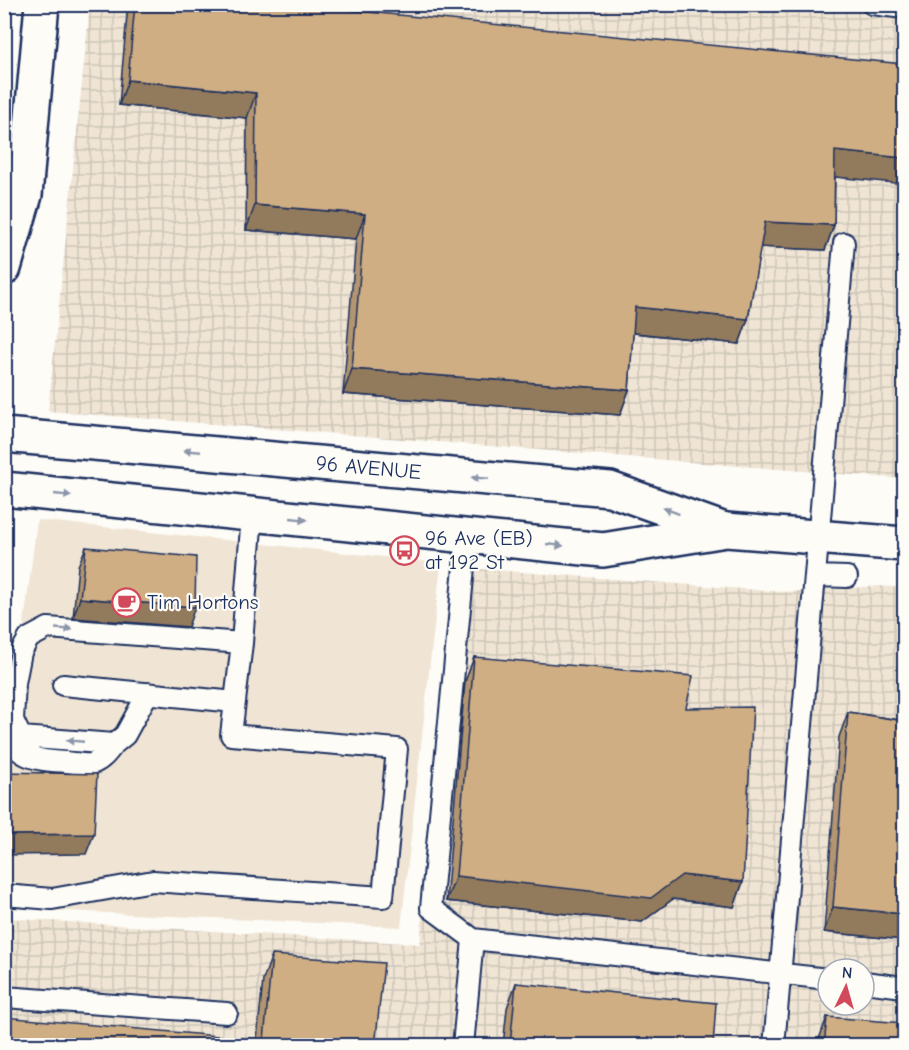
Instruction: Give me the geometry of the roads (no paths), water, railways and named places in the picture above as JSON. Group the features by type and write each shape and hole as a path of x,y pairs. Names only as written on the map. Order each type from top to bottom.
{"main road":[{"path":"7,247 25,195 42,4"},
{"name":"96 AVENUE","path":"4,435 610,489 726,530"},
{"name":"96 AVENUE","path":"4,489 603,550 726,530 904,544"}],"lane":[{"path":"872,4 904,8"},
{"path":"774,1046 844,243"},
{"path":"4,896 52,899 153,881 383,897 396,749 231,735 242,643 252,514"},
{"path":"467,536 431,908 473,939 816,978"},
{"path":"815,576 847,577"},
{"path":"148,693 125,735 114,744 21,736 13,720 15,683 21,652 28,638 48,628 242,643"},
{"path":"63,685 235,702"},
{"path":"463,1046 473,939"},
{"path":"876,984 904,987"},
{"path":"4,997 228,1013"}],"place":[{"name":"96 Ave (EB) at 192 St","path":"404,550"},
{"name":"Tim Hortons","path":"126,602"}]}
